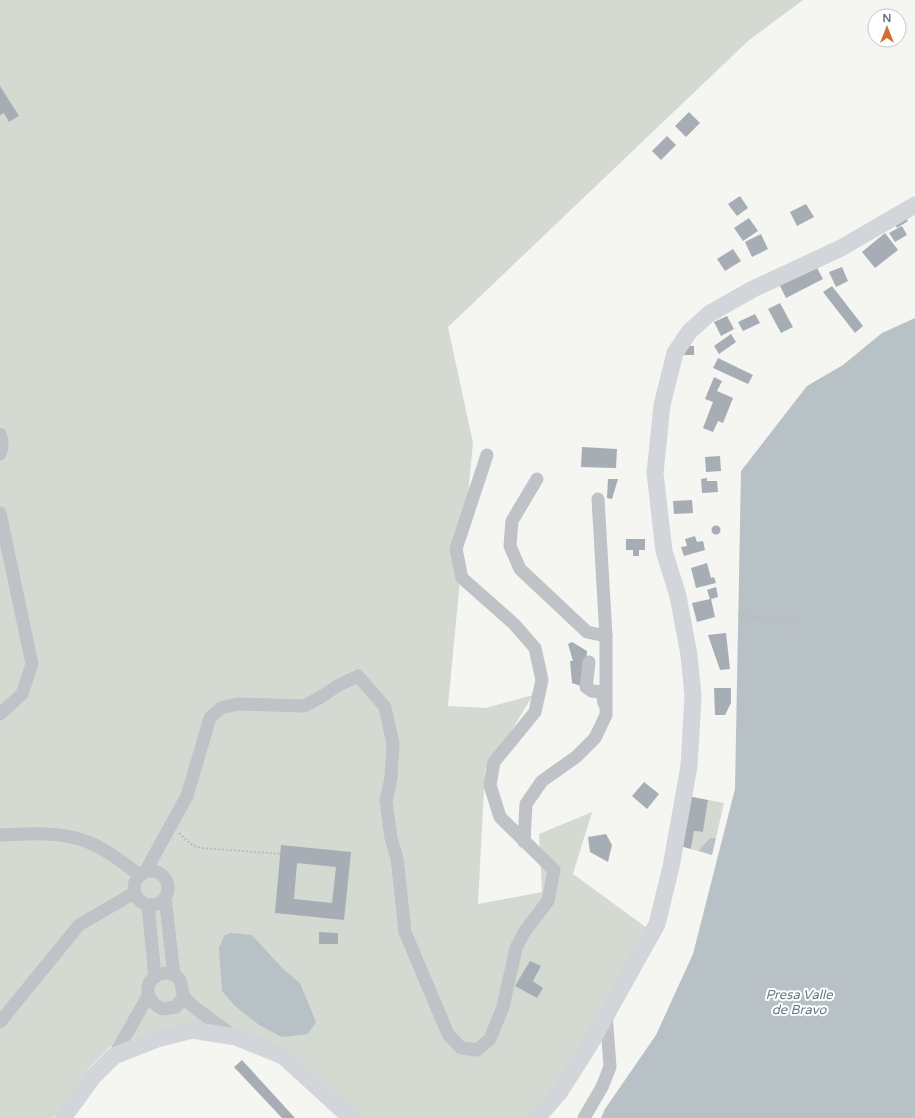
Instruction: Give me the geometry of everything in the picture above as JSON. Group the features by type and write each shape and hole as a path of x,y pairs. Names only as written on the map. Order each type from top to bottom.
{"main road":[{"path":"537,1118 559,1093 589,1046 606,1013 657,924 671,867 689,766 693,696 689,655 678,596 664,551 655,473 662,405 675,353 689,332 709,314 753,289 841,248 915,205"},
{"path":"63,1118 93,1077 114,1056 157,1039 192,1030 236,1037 283,1056 350,1118"}],"street":[{"path":"0,434 3,440 0,454"},
{"path":"0,835 52,834 86,841 142,873 152,871 165,877 168,884 168,892 160,903 148,905 137,899 134,893 134,887 142,873 170,826 187,796 210,718 220,708 237,704 304,706 321,698 337,686 358,676 385,707 393,744 392,778 386,801 391,838 397,858 405,932 448,1034 461,1048 477,1050 490,1039 503,1007 516,948 525,931 548,901 554,870 500,817 490,785 494,762 535,712 542,680 535,648 514,624 462,578 456,549 488,455"},
{"path":"537,479 512,521 510,546 520,569 587,632 606,636"},
{"path":"524,842 526,804 542,781 576,757 595,738 606,715 606,636 598,499"},
{"path":"0,513 32,664 22,694 0,714"},
{"path":"589,662 586,687 592,691 602,692 606,715"},
{"path":"0,1022 79,925 134,893"},
{"path":"165,898 174,975"},
{"path":"114,1056 148,996 149,986 154,977 148,905"},
{"path":"154,977 168,973 174,975 181,981 184,996 204,1014 236,1037"},
{"path":"148,996 156,1007 163,1009 176,1007 184,996"},
{"path":"584,1118 602,1087 610,1067 606,1013"}],"path":[{"path":"738,614 798,624"},
{"path":"170,826 192,845 201,848 280,854"}],"shaded area":[{"path":"0,0 803,0 748,41 448,327 473,443 448,706 486,708 533,695 496,756 485,770 478,904 542,892 539,834 592,812 573,874 647,928 554,1093 529,1118 355,1118 286,1051 155,1032 110,1047 89,1068 53,1118 0,1118"},
{"path":"708,800 724,803 716,838 710,838 698,851 691,849 694,831 703,832"}],"water":[{"name":"Presa Valle de Bravo","path":"915,318 915,1118 601,1118 605,1109 656,1035 693,954 735,789 741,471 807,386 843,365 882,333"},
{"path":"710,838 716,838 712,855 698,851"},
{"path":"230,933 252,935 284,970 300,983 316,1022 308,1034 282,1037 259,1025 235,1006 222,991 219,948 224,936"}],"building":[{"path":"0,86 19,116 9,122 4,113 0,115"},
{"path":"689,112 700,123 686,137 675,126"},
{"path":"667,136 676,145 661,160 652,151"},
{"path":"740,196 748,208 737,216 728,204"},
{"path":"806,204 814,217 797,226 790,212"},
{"path":"904,214 908,221 897,228 893,220"},
{"path":"749,218 758,231 743,241 734,228"},
{"path":"902,226 907,235 895,242 889,233"},
{"path":"885,233 898,250 875,268 862,252"},
{"path":"761,234 768,249 752,257 745,242"},
{"path":"733,249 741,261 725,271 717,259"},
{"path":"816,266 823,279 786,298 779,284"},
{"path":"842,267 848,281 836,287 829,272"},
{"path":"832,286 863,326 855,333 823,292"},
{"path":"780,303 793,327 781,333 768,309"},
{"path":"755,314 760,323 743,331 738,322"},
{"path":"727,316 734,329 721,336 714,322"},
{"path":"731,334 736,342 719,354 714,346"},
{"path":"684,346 694,346 694,355 684,355"},
{"path":"718,358 753,375 748,384 713,368"},
{"path":"714,377 722,381 717,391 733,398 723,423 718,421 713,432 703,428 713,402 705,399"},
{"path":"582,447 617,449 616,468 581,467"},
{"path":"720,456 721,471 706,472 705,457"},
{"path":"707,478 707,481 717,481 718,492 702,493 701,479"},
{"path":"608,479 618,479 612,499 607,498"},
{"path":"692,500 693,513 674,514 673,501"},
{"path":"714,526 718,526 720,530 718,534 714,534 712,532 712,528"},
{"path":"695,536 697,542 703,541 705,550 684,556 681,547 687,546 685,539"},
{"path":"626,539 645,539 645,550 639,550 639,556 633,556 633,550 626,550"},
{"path":"707,563 711,578 714,577 716,583 696,588 691,568"},
{"path":"716,587 718,597 711,599 715,617 697,622 692,603 710,599 707,590"},
{"path":"726,633 730,669 720,670 708,635"},
{"path":"572,642 587,651 584,687 572,683 570,661 573,661 568,644"},
{"path":"714,688 731,688 731,703 725,715 715,715"},
{"path":"644,782 659,794 647,809 632,796"},
{"path":"688,796 708,800 703,832 694,831 691,849 680,846"},
{"path":"606,834 612,845 608,862 590,852 588,837"},
{"path":"281,845 351,852 344,920 275,913","holes":["297,863 336,867 332,903 294,899"]},
{"path":"319,932 338,933 338,944 319,944"},
{"path":"530,961 541,966 533,981 543,988 537,998 515,986"},
{"path":"242,1060 295,1118 282,1118 234,1067"}]}
